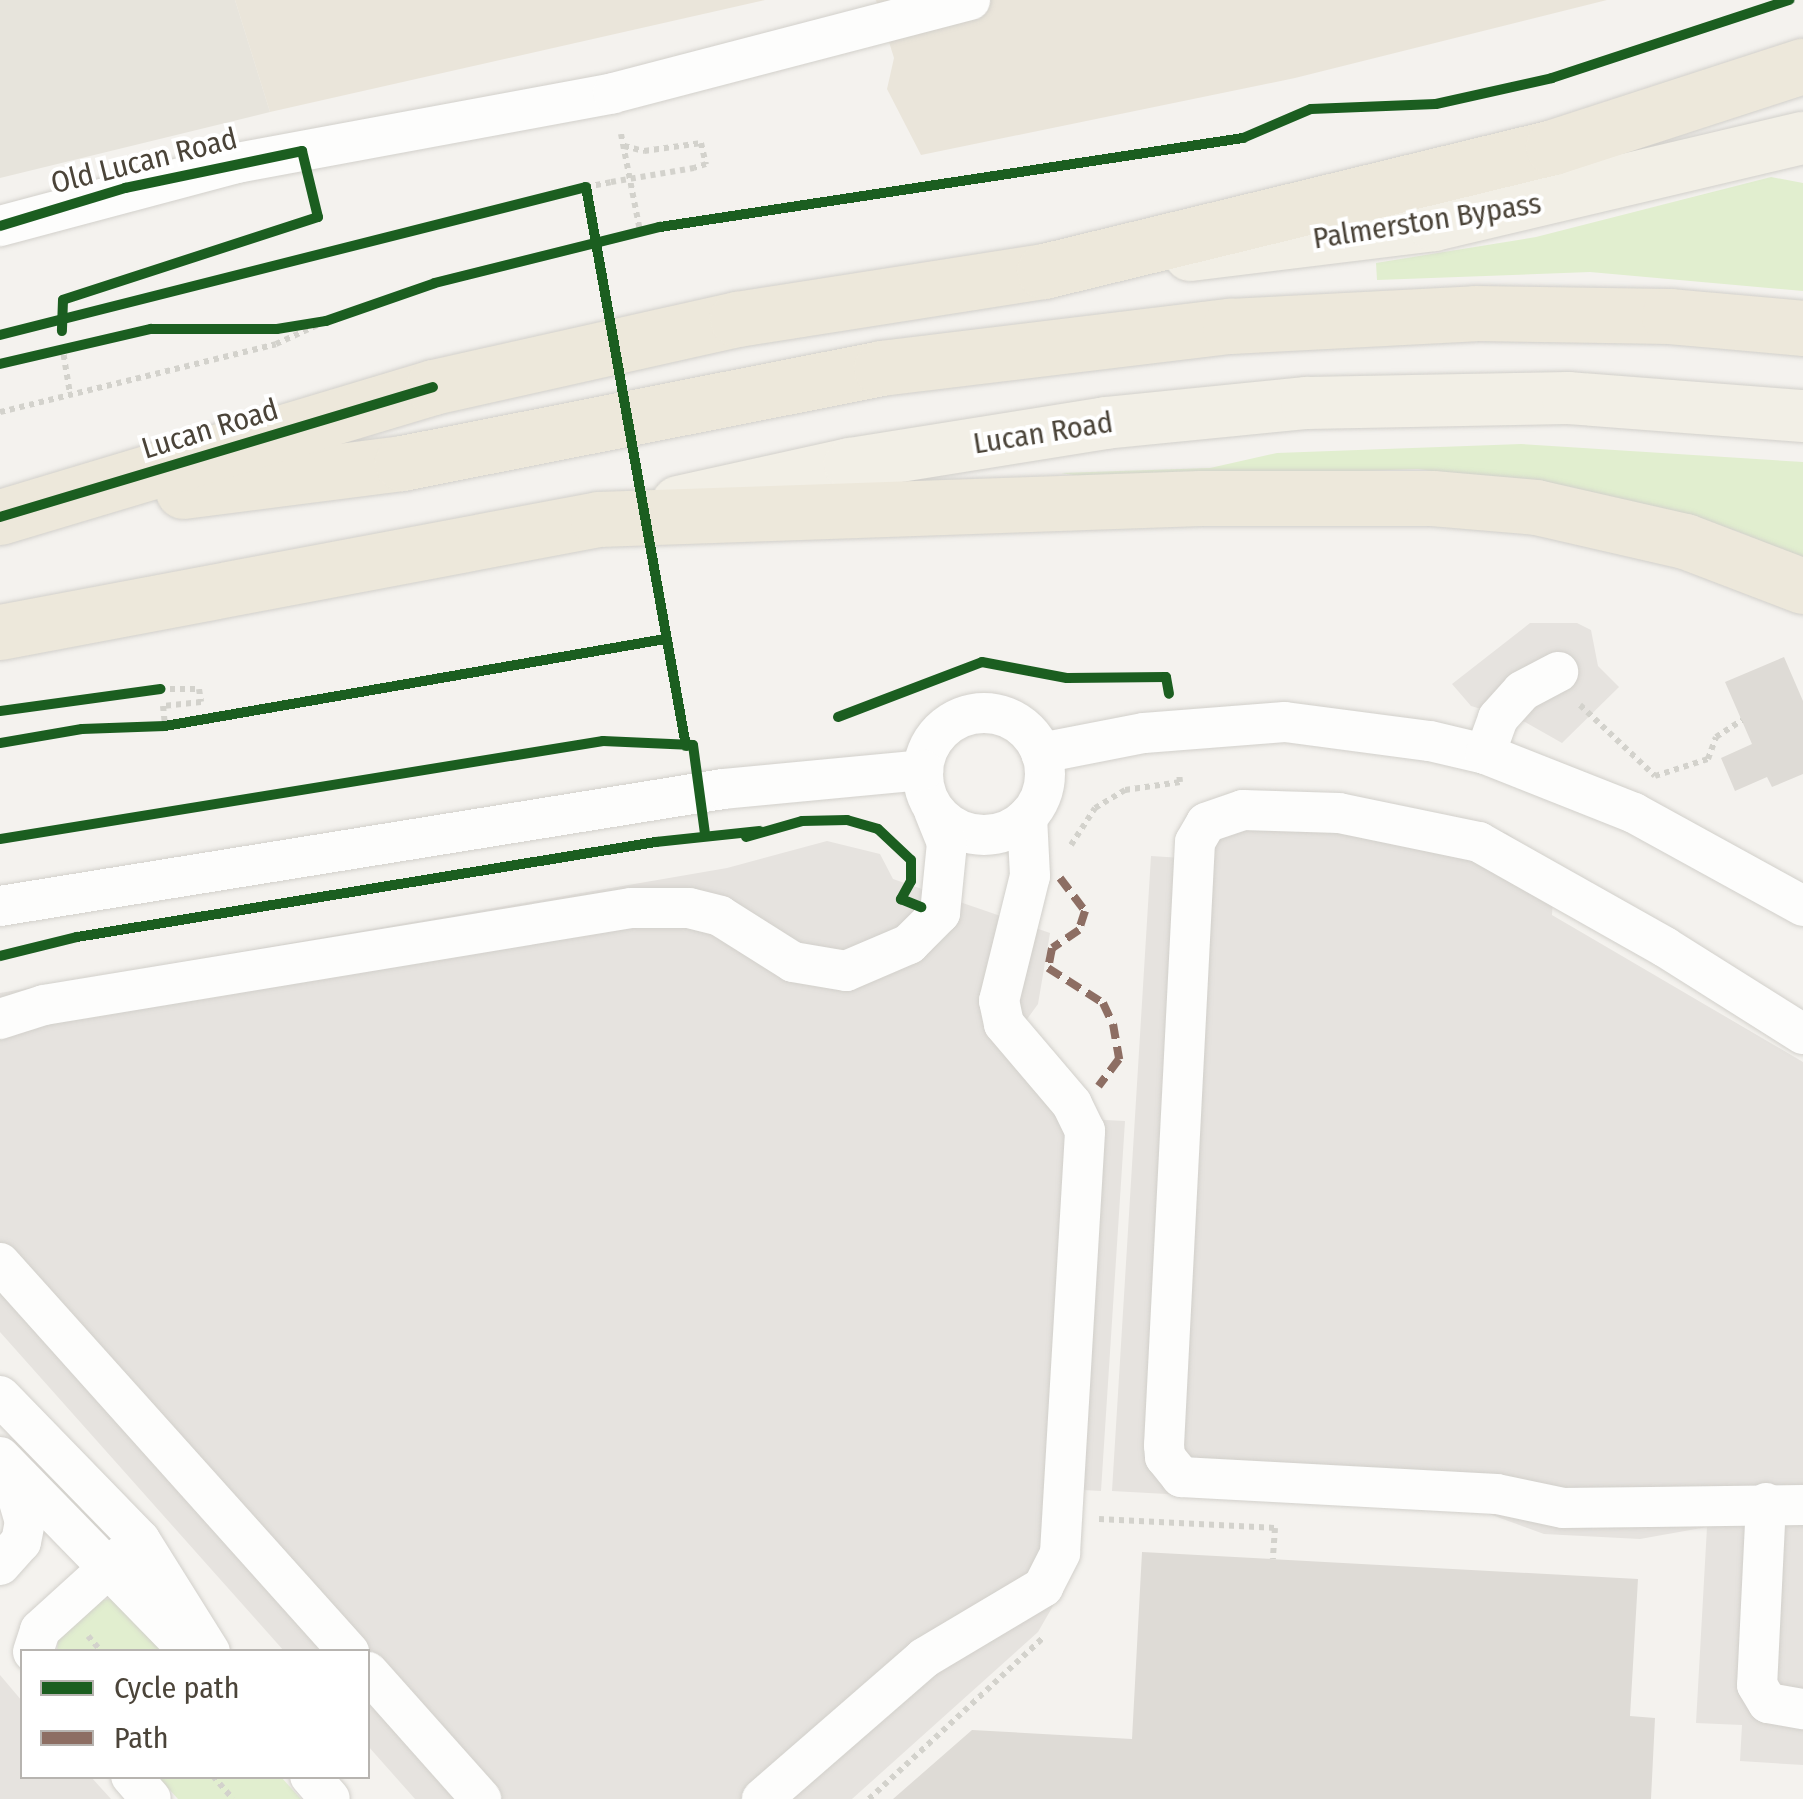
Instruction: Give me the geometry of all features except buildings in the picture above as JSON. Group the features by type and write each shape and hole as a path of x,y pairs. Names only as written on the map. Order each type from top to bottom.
{"highway":[{"name":"Lucan Road","path":"20,513 390,399 585,350 852,299 1044,272 1553,147 1803,66"},
{"path":"20,513 402,463 881,368 1230,326 1475,313 1670,316 1803,328"},
{"path":"598,519 1201,498 1432,498 1536,507 1685,541 1803,586"},
{"name":"Lucan Road","path":"0,632 598,519"}],"main road":[{"name":"Palmerston Bypass","path":"1044,272 1434,224 1803,138"},
{"name":"Lucan Road","path":"598,519 850,464 1085,426 1306,403 1568,398 1803,416"}],"street":[{"name":"Old Lucan Road","path":"0,226 237,163 613,93 970,0"},
{"path":"1484,754 1498,718 1522,691 1554,674"},
{"path":"0,1019 44,1004 631,908 689,908 720,916 793,962 846,971 910,944 940,914 948,844 923,770 939,733 975,714 1015,722 1042,753 1044,788 1028,817 1030,876 999,1000 1004,1024 1072,1104 1085,1131 1060,1553 1044,1587 924,1658 762,1799"},
{"path":"1042,753 1144,734 1285,722 1330,724 1484,754 1634,812 1803,906"},
{"path":"0,906 722,789 923,770"},
{"path":"934,810 962,832 979,835 997,834 1028,817"},
{"path":"1803,1034 1665,946 1479,842 1399,822 1264,810 1222,814 1206,823 1195,842 1164,1444 1172,1470 1181,1478 1498,1494 1563,1508 1636,1512 1784,1504 1757,1686 1768,1703 1803,1710"},
{"path":"0,1263 346,1649"},
{"path":"0,1396 140,1540 208,1649"},
{"path":"0,1565 21,1542 26,1522 24,1502 2,1460"},
{"path":"2,1460 187,1649"},
{"path":"35,1649 40,1630 140,1540"},
{"path":"370,1674 481,1799"},
{"path":"134,1779 151,1799"},
{"path":"313,1779 330,1799"}],"path":[{"path":"567,192 586,187 706,164 701,143 644,150 624,146 634,233 660,227"},
{"path":"586,187 590,207"},
{"path":"0,412 276,344 344,314"},
{"path":"278,329 326,321"},
{"path":"62,330 70,394"},
{"path":"44,350 80,342"},
{"path":"1554,674 1656,776 1708,759 1716,736 1742,720"},
{"path":"1118,679 1166,676 1168,694"},
{"path":"160,689 199,688 201,702 163,706 165,726"},
{"path":"1090,1534 1092,1519"},
{"path":"868,1799 1048,1634"},
{"path":"216,1779 233,1799"}],"shaded area":[{"path":"0,0 235,0 270,112 0,178"},
{"path":"235,0 765,0 270,112"},
{"path":"876,0 1607,0 1295,78 921,155 887,89 894,58"},
{"path":"1530,623 1577,623 1591,630 1598,666 1619,687 1562,743 1525,722 1471,706 1452,684"},
{"path":"1332,793 1507,833 1555,870 1552,915 1803,1062 1803,1765 1740,1761 1742,1725 1696,1723 1707,1527 1640,1539 1544,1534 1481,1511 1112,1491 1151,856 1182,858 1182,825 1191,810 1231,794"},
{"path":"827,841 880,854 893,879 1050,933 1038,1004 1004,1051 1064,1118 1125,1121 1101,1491 1083,1490 1073,1571 1038,1632 852,1799 415,1799 370,1748 370,1649 282,1649 0,1332 0,993 727,868"},
{"path":"0,1675 20,1699 20,1779 93,1779 111,1799 0,1799"}],"green space":[{"path":"1771,177 1803,183 1803,291 1590,272 1377,280 1376,263 1536,237"},
{"path":"1521,444 1803,462 1803,560 1737,531 1575,492 1418,469 1104,480 1061,473 1210,468 1277,453"},
{"path":"117,1599 166,1649 57,1649 58,1640 98,1601"},
{"path":"160,1779 283,1779 301,1799 178,1799"}],"marked path":[{"path":"1060,878 1085,911 1079,930 1052,948 1048,968 1103,1003 1113,1024 1119,1059 1099,1086"}],"cycle path":[{"path":"0,364 151,329 277,329 326,321 435,283 660,227 1243,138 1311,109 1436,104 1552,78 1789,0"},
{"path":"0,226 125,188 302,151 318,217 63,300 62,331"},
{"path":"0,335 586,187 686,746"},
{"path":"0,517 433,387"},
{"path":"0,743 82,729 165,726 665,639"},
{"path":"838,717 982,662 1067,678 1166,677 1169,694"},
{"path":"0,711 160,689"},
{"path":"0,839 603,741 693,745 705,834"},
{"path":"746,837 802,821 847,820 878,829 911,860 911,881 901,899 921,907"},
{"path":"0,956 77,937 656,842 759,831"}]}
